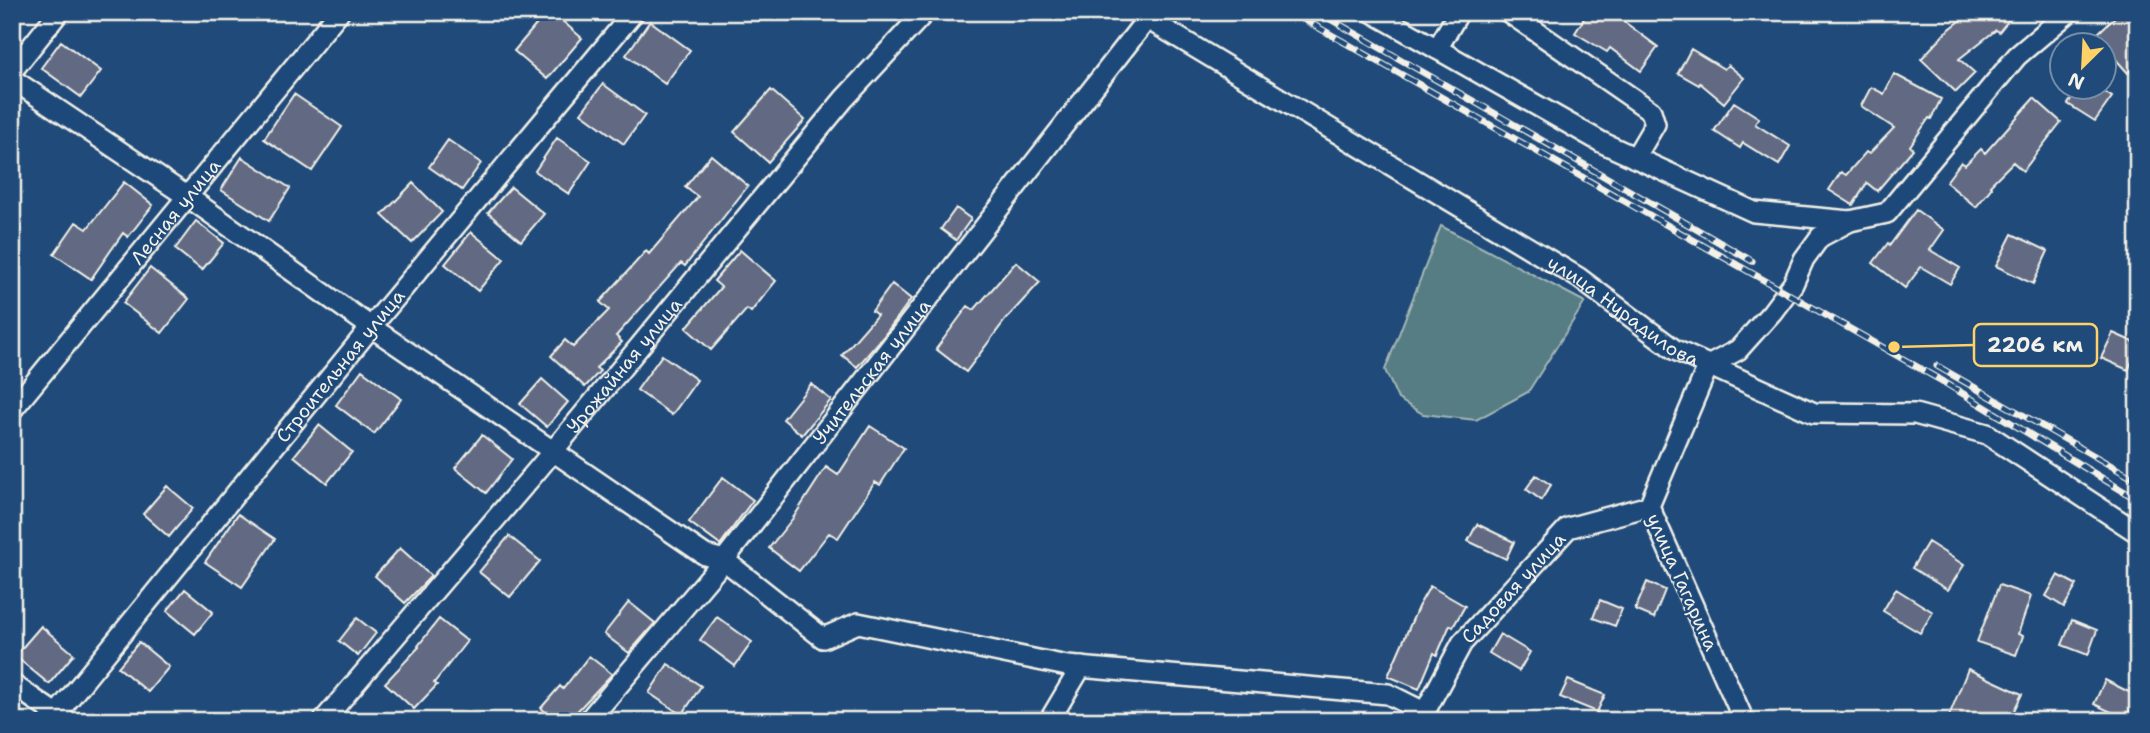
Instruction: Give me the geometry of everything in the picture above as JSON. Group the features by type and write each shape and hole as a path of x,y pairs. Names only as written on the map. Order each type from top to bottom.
{"street":[{"path":"12,71 59,12"},
{"name":"Лесная улица","path":"12,410 339,12"},
{"name":"Строительная улица","path":"57,719 371,327 634,12"},
{"name":"Урожайная улица","path":"323,721 553,450 844,99 925,12"},
{"path":"1372,12 1603,143 1754,212 1850,221"},
{"path":"1437,49 1459,12"},
{"path":"1508,12 1651,111 1655,124 1635,158"},
{"path":"1708,366 1738,350 1793,284 1804,259 1820,237 1850,221 1887,213 2017,56 2069,12"},
{"name":"улица Нурадилова","path":"1142,15 1579,278 1675,350 1814,413 1915,414 1987,434 2138,533"},
{"name":"Учительская улица","path":"588,721 724,561 1142,15"},
{"path":"12,79 188,197 371,327 705,555 724,561 823,638 858,623 1082,667 1388,694 1422,717"},
{"name":"улица Гагарина","path":"1708,366 1649,506 1744,721"},
{"name":"Садовая улица","path":"1422,717 1462,643 1569,528 1649,506"},
{"path":"1049,721 1082,667"},
{"path":"12,684 57,719"}],"green space":[{"path":"1441,226 1585,302 1528,392 1476,420 1423,414 1398,399 1385,370"}],"building":[{"path":"547,12 552,12 582,38 547,79 514,51"},
{"path":"1588,12 1611,12 1658,47 1641,71 1610,48 1607,52 1575,33"},
{"path":"1972,12 2015,12 1999,32 1996,30 1959,59 1975,73 1956,92 1921,59 1947,31"},
{"path":"2120,12 2138,12 2138,64 2128,73 2118,62 2118,32 2099,32"},
{"path":"650,21 690,50 665,84 626,55"},
{"path":"61,41 101,71 81,97 41,68"},
{"path":"1691,49 1724,69 1728,65 1744,78 1724,103 1700,83 1699,85 1678,73"},
{"path":"1894,74 1941,99 1931,119 1929,118 1910,146 1913,149 1877,191 1867,183 1853,205 1829,190 1841,172 1846,175 1866,152 1869,154 1894,128 1861,106 1871,87 1884,94"},
{"path":"603,84 645,115 624,144 581,113"},
{"path":"771,90 805,120 768,162 734,132"},
{"path":"294,94 342,127 312,171 264,139"},
{"path":"2034,98 2061,122 2023,171 2013,162 1990,185 1992,187 1976,207 1946,182 1961,162 1965,165 1981,149 1985,153"},
{"path":"1734,102 1759,118 1755,124 1790,146 1779,165 1743,143 1740,148 1714,131"},
{"path":"2069,102 2108,102 2095,121 2068,104"},
{"path":"557,138 591,161 569,194 535,171"},
{"path":"448,140 481,163 462,190 429,167"},
{"path":"711,155 748,186 685,266 681,263 616,336 622,342 596,368 600,371 585,387 551,356 565,340 573,347 609,310 600,302 646,251 649,254 698,197 685,187"},
{"path":"242,157 290,188 269,221 221,190"},
{"path":"124,182 153,205 128,237 123,233 91,279 54,254 76,222 87,229"},
{"path":"413,183 442,212 412,243 382,215"},
{"path":"511,187 544,214 521,241 488,213"},
{"path":"956,208 971,219 956,240 941,229"},
{"path":"1916,210 1944,230 1930,250 1960,268 1950,284 1921,267 1905,288 1873,263"},
{"path":"196,221 224,243 202,270 175,249"},
{"path":"471,232 504,259 478,291 445,264"},
{"path":"2012,234 2048,251 2033,284 1996,266"},
{"path":"740,250 776,281 751,312 747,309 711,350 686,328 721,287 714,281"},
{"path":"1016,262 1040,282 1006,319 966,372 936,349 968,306 974,310"},
{"path":"150,268 189,299 162,333 123,303"},
{"path":"892,284 911,299 857,367 842,355 877,315 872,311"},
{"path":"2113,333 2138,344 2128,370 2101,358"},
{"path":"662,355 697,380 672,415 637,390"},
{"path":"362,370 401,399 374,434 336,405"},
{"path":"542,379 568,402 547,427 520,404"},
{"path":"811,384 831,400 802,435 783,419"},
{"path":"319,425 352,452 327,483 294,456"},
{"path":"870,426 904,448 880,485 875,482 838,538 829,533 799,571 769,548 793,518 826,467 838,475"},
{"path":"482,435 512,459 486,493 455,468"},
{"path":"1536,475 1551,485 1541,500 1526,489"},
{"path":"723,477 753,500 720,545 689,522"},
{"path":"167,486 193,508 169,537 143,514"},
{"path":"238,514 275,539 242,587 205,562"},
{"path":"1477,524 1514,542 1506,559 1468,541"},
{"path":"509,536 540,561 510,597 479,572"},
{"path":"1928,542 1964,565 1948,590 1912,568"},
{"path":"400,548 431,576 405,603 375,576"},
{"path":"2058,575 2077,585 2064,607 2046,596"},
{"path":"1647,582 1665,590 1654,618 1635,610"},
{"path":"1999,585 2031,596 2018,634 2023,636 2016,655 1977,642"},
{"path":"1430,586 1465,606 1453,627 1450,625 1437,655 1434,653 1419,689 1388,676"},
{"path":"185,589 213,612 195,634 167,611"},
{"path":"1896,589 1933,612 1920,633 1883,611"},
{"path":"1600,600 1622,609 1615,626 1593,618"},
{"path":"629,602 655,623 629,653 604,634"},
{"path":"717,617 752,642 735,666 700,640"},
{"path":"357,618 376,633 358,656 339,641"},
{"path":"439,619 467,641 434,683 437,685 414,709 385,683 419,647"},
{"path":"2072,620 2097,630 2088,655 2062,645"},
{"path":"41,626 74,654 49,684 15,656"},
{"path":"1500,634 1530,652 1519,671 1489,653"},
{"path":"139,642 169,667 148,692 118,667"},
{"path":"589,656 612,674 568,721 556,721 541,708 560,686 563,689"},
{"path":"668,664 701,686 682,715 649,693"},
{"path":"1968,669 2022,694 2009,721 1947,721"},
{"path":"1568,680 1605,695 1597,712 1560,697"},
{"path":"2105,680 2137,696 2126,719 2094,704"}],"railway":[{"path":"1291,12 1942,381 2138,500"},
{"path":"1318,12 1752,261"},
{"path":"1937,366 2138,481"}],"place":[{"name":"2206 км","path":"1894,347"}]}
